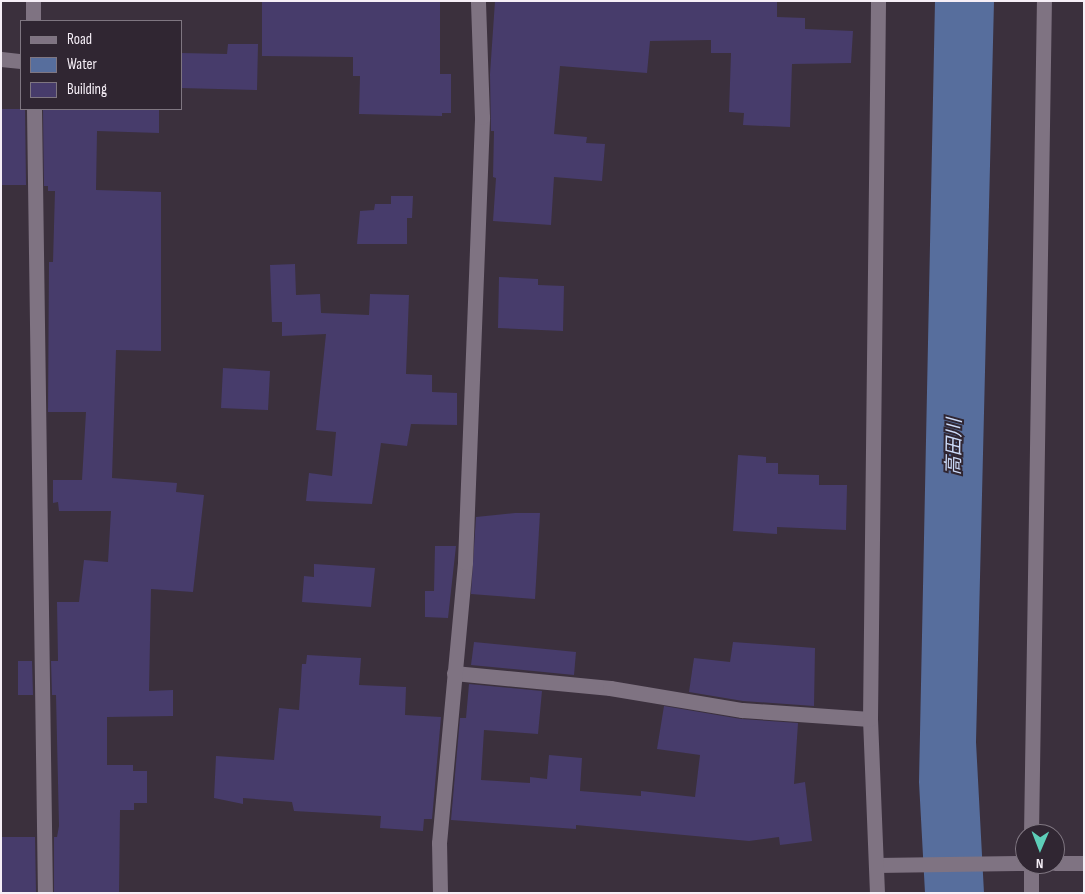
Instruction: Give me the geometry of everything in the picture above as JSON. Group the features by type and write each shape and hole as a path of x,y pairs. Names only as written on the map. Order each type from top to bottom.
{"street":[{"path":"33,1 33,20"},
{"path":"440,893 439,843 451,739 454,673 466,562 482,117 478,1"},
{"path":"877,893 880,865 870,720 878,1"},
{"path":"1031,824 1044,1"},
{"path":"1,59 20,61"},
{"path":"34,110 45,893"},
{"path":"454,673 610,688 742,710 870,720"},
{"path":"1065,863 1084,862"},
{"path":"880,865 1015,863"},
{"path":"1031,874 1031,893"}],"water":[{"name":"高田川","path":"935,1 994,1 976,742 984,893 925,893 919,782"}],"building":[{"path":"262,1 440,1 440,74 451,74 451,113 442,113 442,116 359,114 360,76 353,76 353,57 262,56"},
{"path":"495,1 777,1 777,17 805,18 805,29 853,31 851,63 792,64 790,127 743,125 744,113 729,112 731,53 711,53 711,40 650,41 647,73 560,66 554,134 587,137 586,143 605,144 602,181 554,177 551,225 493,221 496,178 493,177 494,131 491,131 490,74"},
{"path":"228,44 258,44 257,90 182,88 182,53 227,54"},
{"path":"1,109 25,110 26,185 1,185"},
{"path":"43,110 159,110 159,133 97,131 96,190 161,192 161,351 116,350 112,478 177,483 176,492 204,495 193,592 151,589 149,691 173,690 173,716 107,717 107,765 133,765 133,771 147,771 147,803 134,803 134,810 120,810 119,893 54,893 54,837 57,837 59,826 56,695 52,695 51,661 58,661 57,602 79,602 84,560 108,562 111,511 59,511 58,502 53,503 53,480 82,480 86,412 48,412 49,262 53,262 55,191 48,191 48,186 44,186"},
{"path":"391,196 413,196 412,218 407,218 407,244 357,244 360,211 374,210 375,204 391,204"},
{"path":"295,264 296,295 320,294 321,313 369,315 370,294 409,295 406,374 432,375 432,392 457,393 457,425 411,424 407,446 381,443 372,504 306,501 309,473 332,476 336,432 316,430 326,334 282,336 282,322 272,322 270,265"},
{"path":"499,277 538,279 538,285 564,286 563,331 498,328"},
{"path":"223,368 270,371 268,410 221,408"},
{"path":"738,455 766,457 766,463 778,463 778,474 819,475 819,485 847,485 846,530 777,527 777,534 733,531"},
{"path":"515,513 540,513 535,599 471,594 476,517"},
{"path":"435,546 456,546 448,618 425,617 425,591 434,591"},
{"path":"314,564 375,568 371,607 302,602 304,576 314,577"},
{"path":"474,642 576,652 574,675 471,665"},
{"path":"733,642 815,648 814,706 743,701 689,692 694,658 730,662"},
{"path":"307,655 361,658 359,685 406,687 405,715 441,717 432,819 424,819 423,831 380,828 381,816 294,811 292,802 243,798 243,804 214,798 216,756 274,760 279,708 299,710 302,664 306,664"},
{"path":"18,661 32,661 33,695 18,695"},
{"path":"469,684 542,691 538,734 484,730 481,780 530,783 530,777 547,779 549,755 582,758 580,791 641,796 641,791 695,797 700,755 657,749 664,706 741,719 798,723 794,784 805,782 812,841 780,845 779,837 749,841 576,825 576,829 451,820 460,718 466,718"},
{"path":"1,837 35,837 36,893 1,893"}]}
